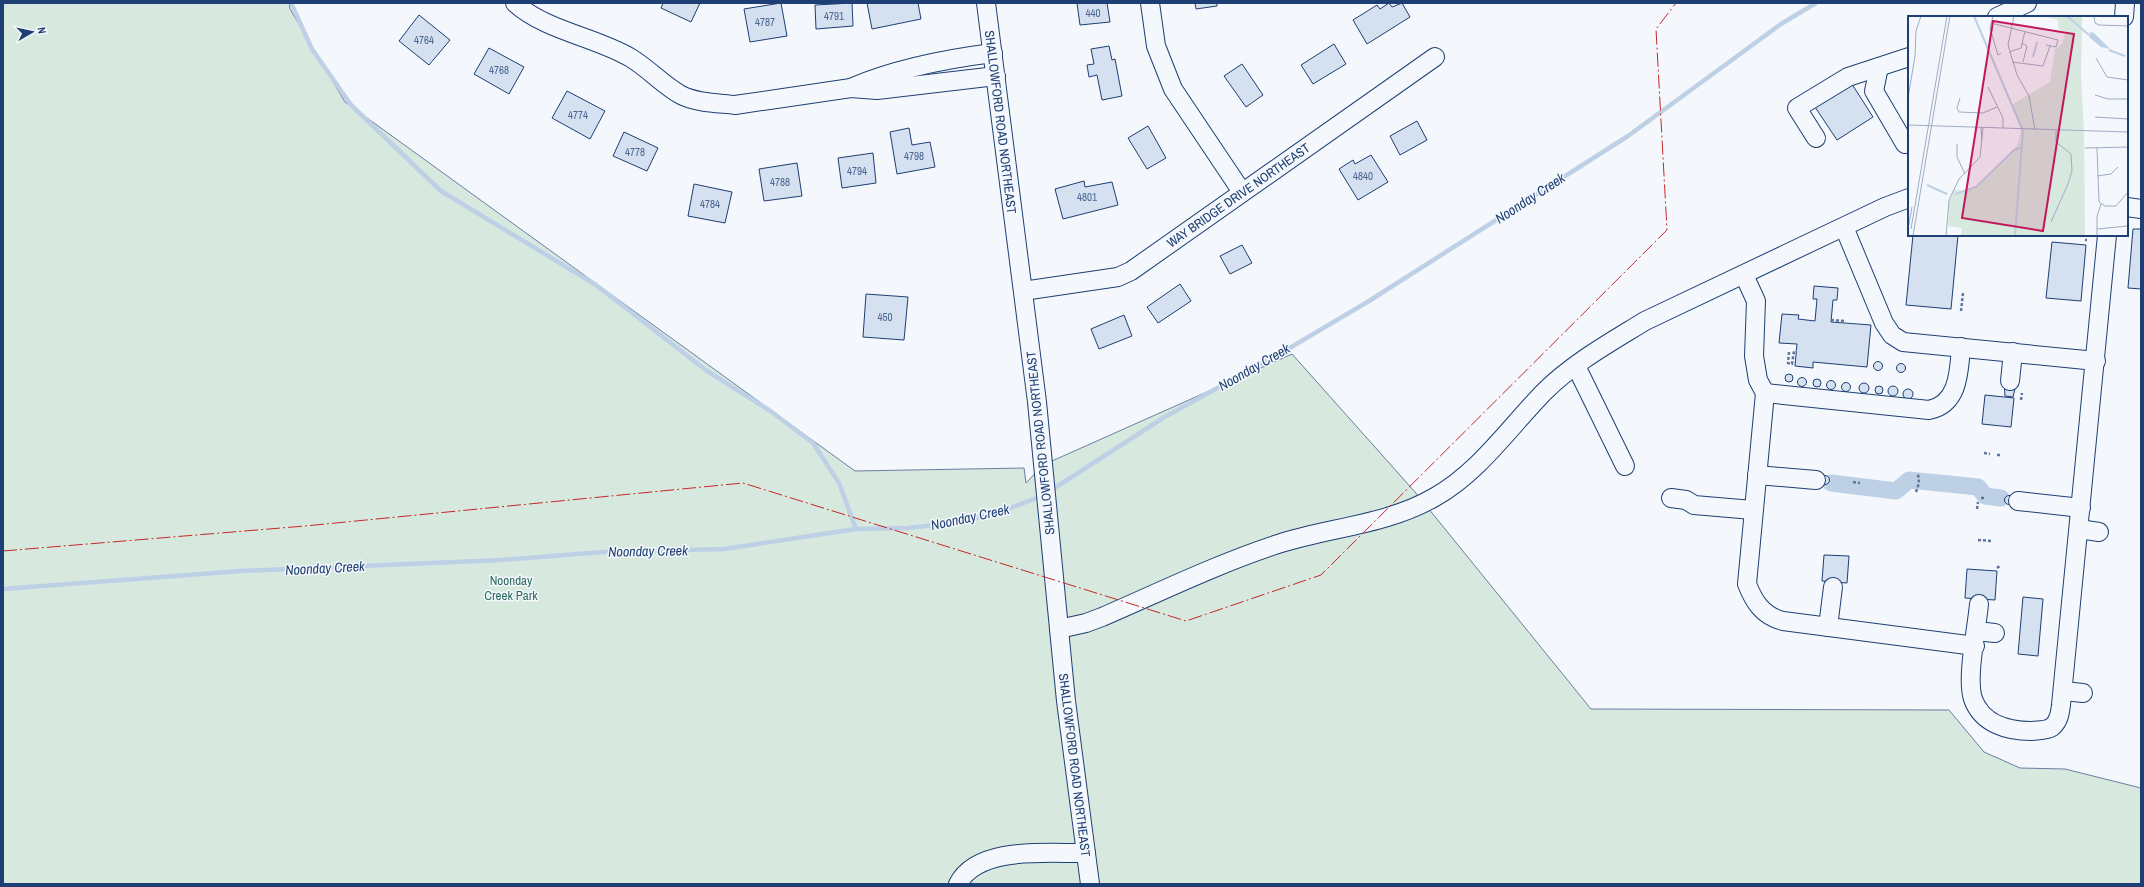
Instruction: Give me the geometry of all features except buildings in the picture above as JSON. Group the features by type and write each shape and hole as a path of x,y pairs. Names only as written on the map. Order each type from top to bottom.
{"street":[{"path":"515,3 537,18 601,43 632,59 682,95 700,100 735,106 851,88 877,90 996,76"},
{"name":"SHALLOWFORD ROAD NORTHEAST","path":"986,3 1040,436 1058,629 1090,884"},
{"path":"1150,3 1156,46 1173,89 1242,192"},
{"path":"1999,16 2027,3"},
{"path":"2124,16 2125,3"},
{"path":"851,88 876,77 923,64 993,53"},
{"name":"WAY BRIDGE DRIVE NORTHEAST","path":"1023,292 1118,276 1131,271 1435,57"},
{"path":"1816,138 1797,108 1848,77 1908,58"},
{"path":"1879,67 1874,91 1905,144"},
{"path":"1058,629 1086,623 1102,617 1245,556 1278,544 1408,512 1461,480 1545,391 1576,366 1645,321 1908,198"},
{"path":"2128,207 2141,209"},
{"path":"1844,227 1884,323 1892,335 1903,342 2096,360"},
{"path":"1979,604 1972,673 1973,699 1988,719 1999,726 2026,731 2044,730 2052,727 2059,718 2063,691 2107,236"},
{"path":"1744,275 1756,301 1754,356 1758,380 1765,393 1747,584 1756,603 1772,618 1828,627 1975,639 1995,633"},
{"path":"1765,393 1929,410 1937,409 1953,393 1958,382 1961,347"},
{"path":"2013,352 2016,387"},
{"path":"1576,366 1625,466"},
{"path":"1757,475 1816,480"},
{"path":"1671,498 1686,500 1694,505 1753,510"},
{"path":"2018,501 2081,508"},
{"path":"2079,529 2099,532"},
{"path":"1828,627 1833,587"},
{"path":"2063,691 2083,693"},
{"path":"958,884 975,865 993,858 1026,854 1086,853"}],"path":[{"path":"1961,311 1963,293"},
{"path":"1831,320 1844,321"},
{"path":"1790,352 1788,364 1792,364 1794,351 1796,351"},
{"path":"2016,387 2021,400"},
{"path":"1984,454 1990,454"},
{"path":"1997,454 2001,455"},
{"path":"1916,492 1919,483 1918,473"},
{"path":"1853,482 1860,483"},
{"path":"1977,509 1978,502"},
{"path":"1978,540 1992,541"},
{"path":"1997,568 2001,565"}],"green space":[{"name":"Noonday Creek Park","path":"3,3 289,3 290,9 345,102 855,471 1024,468 1026,483 1043,465 1292,354 1415,492 1591,709 1949,710 1984,752 2020,768 2065,769 2141,788 2141,884 3,884"}],"waterway":[{"path":"291,3 312,49 351,105 441,191 596,285 707,371 769,410 813,443 839,483 856,529"},
{"name":"Noonday Creek","path":"1050,491 1163,418 1288,349 1369,301 1628,136 1781,24 1816,3"},
{"path":"1831,483 1896,491 1909,480 1978,487 1985,496 2001,498"},
{"name":"Noonday Creek","path":"3,589 241,571 502,560 603,552 724,549 856,529 907,528 954,523 1000,512 1042,496"}],"power":[{"path":"3,551 305,526 743,483 1186,621 1321,575 1667,230 1656,29 1676,3"}]}
